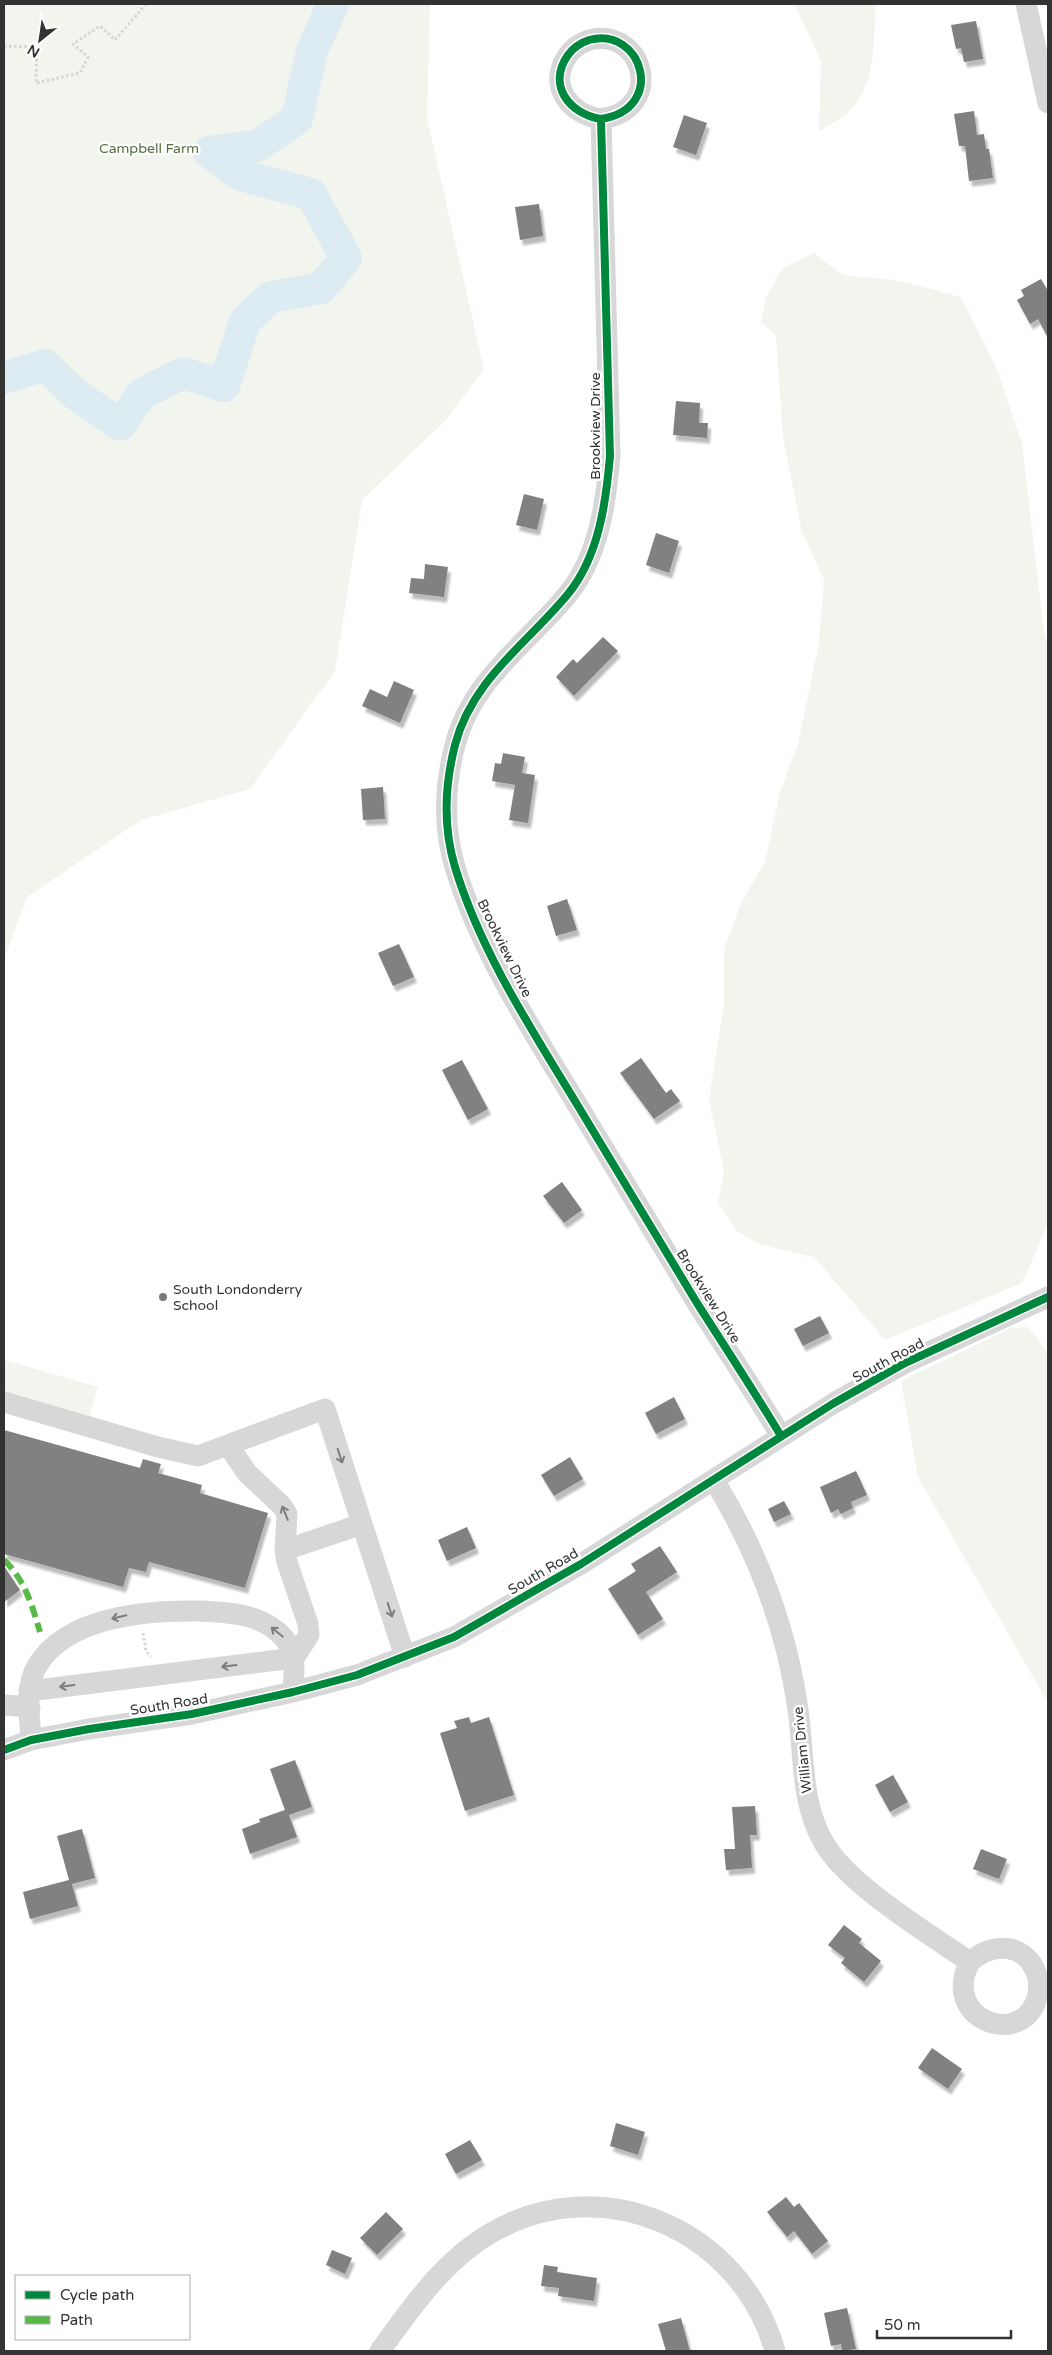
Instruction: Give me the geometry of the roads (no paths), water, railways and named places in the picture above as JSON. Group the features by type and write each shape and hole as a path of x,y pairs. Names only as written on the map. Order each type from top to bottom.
{"street":[{"path":"1026,4 1048,104"},
{"name":"Brookview Drive","path":"601,120 610,456 606,497 596,538 580,576 569,593 496,669 472,704 456,742 447,783 447,825 454,866 476,925 505,981 698,1304 781,1436"},
{"name":"South Road","path":"4,1750 31,1740 226,1708 294,1692 357,1675 454,1637 581,1564 781,1436 904,1363 1048,1297"},
{"path":"4,1402 158,1447 198,1456 325,1409 405,1657"},
{"path":"4,1705 166,1674 294,1658 309,1635 308,1624 287,1562 285,1550 287,1514 282,1506 247,1473 228,1446"},
{"name":"William Drive","path":"714,1480 733,1512 759,1565 779,1622 798,1704 806,1797 824,1844 856,1880 970,1962"},
{"path":"285,1550 362,1524"},
{"path":"31,1740 29,1699 37,1666 51,1649 70,1635 94,1625 140,1613 163,1610 215,1612 257,1620 274,1629 285,1639 294,1658 294,1692"},
{"path":"380,2351 432,2285 473,2244 510,2223 530,2216 558,2209 593,2207 614,2209 656,2219 688,2235 711,2251 727,2265 753,2299 764,2318 776,2351"}],"waterway":[{"path":"4,378 45,365 74,393 120,425 142,394 183,373 224,386 245,321 271,297 321,288 346,258 311,194 240,175 209,152 257,146 297,119 312,51 333,4"}],"place":[{"name":"South Londonderry School","path":"163,1297"}],"park label":[{"name":"Campbell Farm","path":"149,148"}]}
